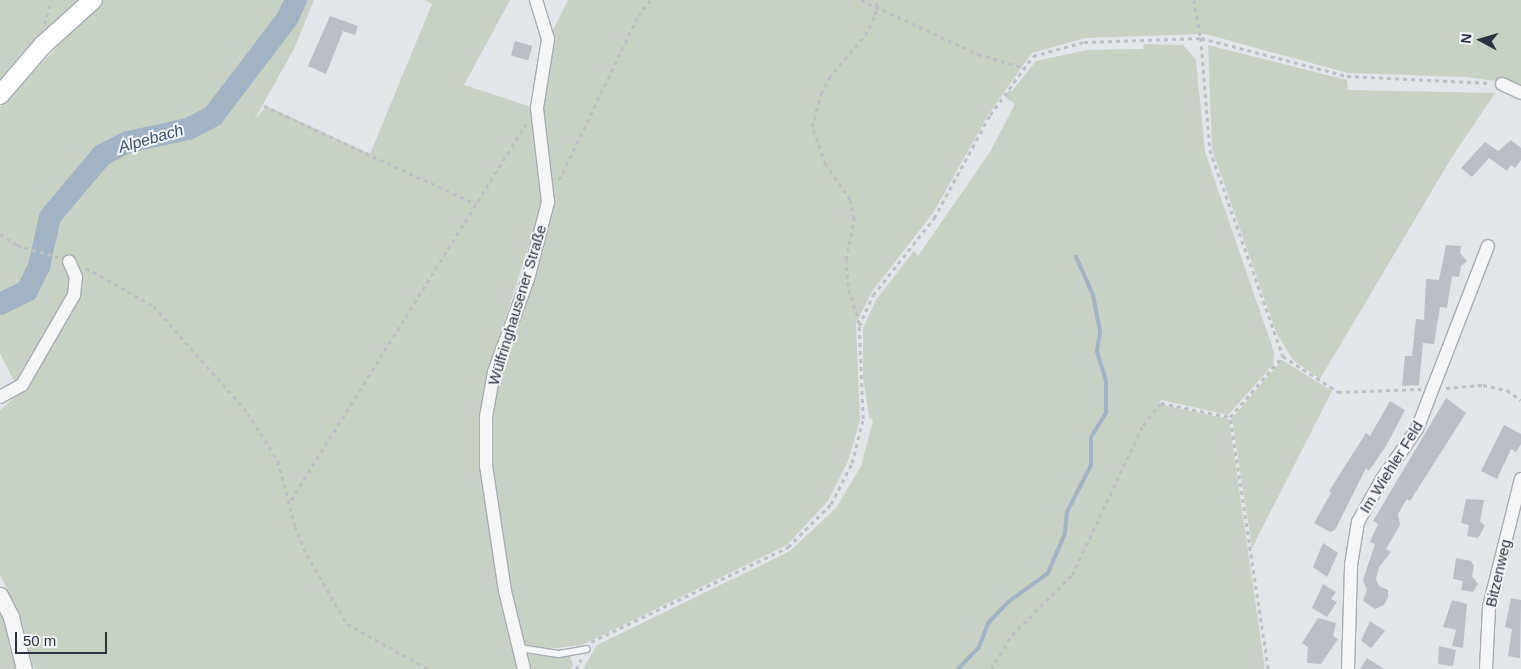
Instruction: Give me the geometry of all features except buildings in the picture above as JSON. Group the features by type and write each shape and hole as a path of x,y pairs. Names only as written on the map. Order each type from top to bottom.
{"main road":[{"path":"0,95 43,45 93,0"}],"street":[{"name":"Wülfringhausener Straße","path":"524,669 505,591 486,466 486,417 494,372 528,279 548,202 537,108 548,39 536,0"},
{"path":"1502,84 1521,93"},
{"name":"Im Wiehler Feld","path":"1348,669 1351,565 1358,522 1382,479 1417,428 1488,246"},
{"path":"0,397 22,385 74,295 76,277 69,261"},
{"name":"Bitzenweg","path":"1486,669 1489,608 1521,479"},
{"path":"0,595 11,617 24,669"}],"lane":[{"path":"519,648 559,654 587,649"}],"path":[{"path":"548,202 638,16 650,0"},
{"path":"862,0 978,54 1022,67"},
{"path":"587,649 591,641 788,547 831,504 852,463 863,419 859,326 848,288 846,260 854,219 850,200 825,164 812,127 829,78 853,54 876,8 877,0"},
{"path":"1194,0 1202,38 1210,150 1283,356 1338,392 1483,385 1507,390 1521,400"},
{"path":"859,326 873,295 934,218 990,115 1022,67 1033,56 1084,42 1202,38 1347,76 1502,84"},
{"path":"264,106 476,204"},
{"path":"291,500 537,108"},
{"path":"0,234 34,250 50,255"},
{"path":"69,261 154,306 248,413 278,461 291,500 295,526 307,555 347,624 429,669"},
{"path":"1268,669 1230,417 1283,356"},
{"path":"990,669 1012,635 1072,574 1143,425 1161,402 1230,417"}],"green space":[{"path":"0,0 83,0 0,81"},
{"path":"102,0 314,0 294,49 254,120 267,106 370,154 432,4 425,0 510,0 464,85 534,108 541,208 493,357 479,426 483,494 519,669 34,669 20,616 0,575 0,410 20,393 0,353 0,107"},
{"path":"568,0 1521,0 1521,89 1503,82 1466,77 1348,73 1205,34 1085,38 1032,53 990,112 933,213 871,293 856,324 860,420 848,461 828,501 787,545 582,645 539,650 522,646 509,590 489,464 490,417 497,374 550,203 538,108 549,38"},
{"path":"1144,44 1183,45 1196,60 1205,152 1274,352 1273,365 1228,415 1161,400 1158,404 1229,419 1265,669 583,669 597,645 790,551 836,508 861,466 873,421 869,417 863,377 863,328 876,300 914,251 918,256 990,152 1015,104 1005,97 1009,90 1011,92 1036,61 1087,50 1143,49"},
{"path":"1208,45 1347,80 1348,90 1495,93 1452,157 1320,379 1293,360 1276,332 1212,149"},
{"path":"1282,360 1332,391 1252,548 1232,418"},
{"path":"0,608 2,612 18,669 0,669"},
{"path":"525,654 570,655 573,665 571,669 528,669"}],"waterway":[{"name":"Alpebach","path":"0,304 27,291 39,266 50,217 102,155 128,142 188,129 213,116 287,19 296,0"},
{"path":"958,669 979,647 988,623 1008,602 1048,573 1065,533 1067,512 1091,465 1091,437 1106,413 1106,381 1097,351 1100,331 1093,295 1076,257"}]}
